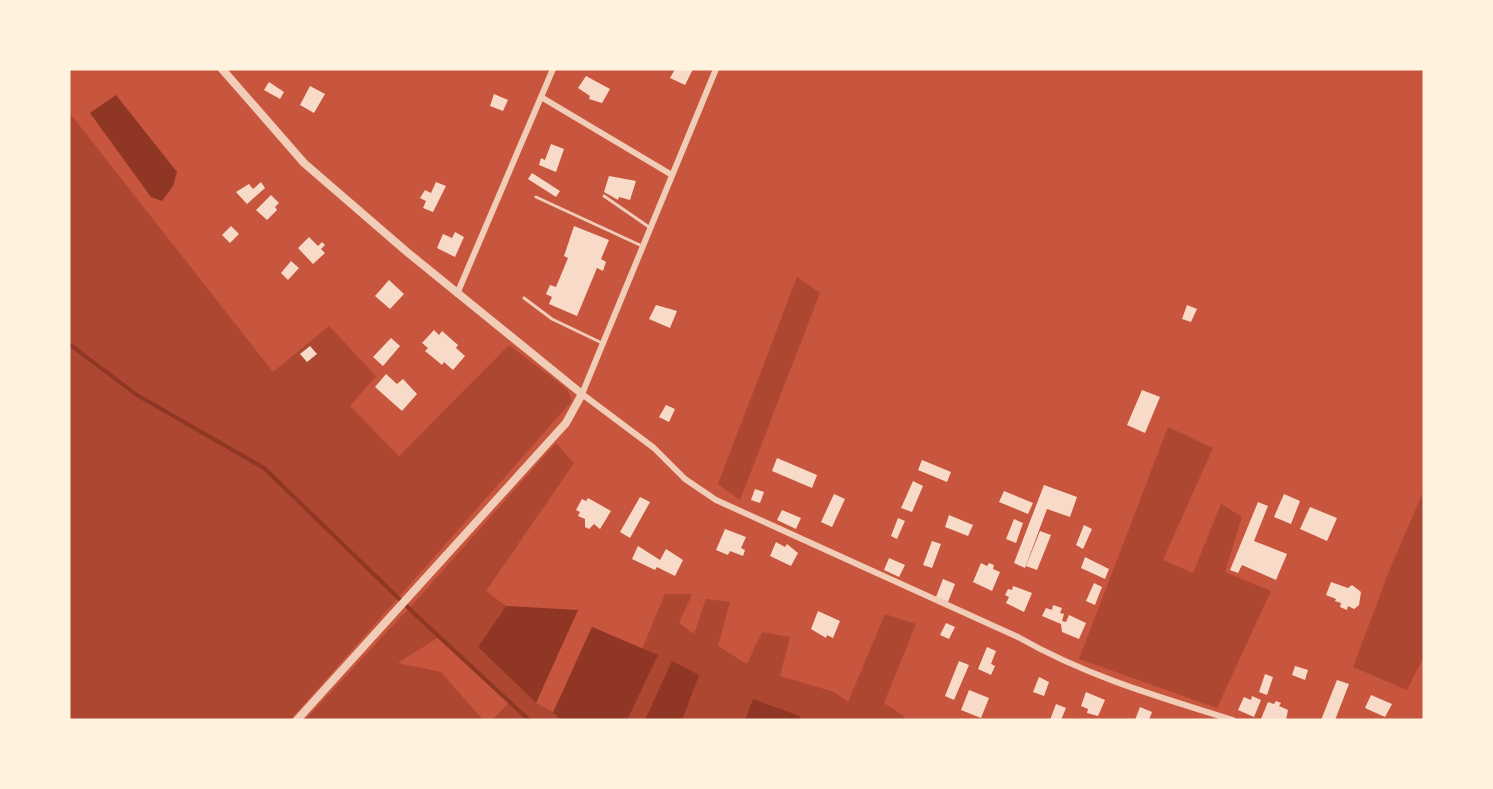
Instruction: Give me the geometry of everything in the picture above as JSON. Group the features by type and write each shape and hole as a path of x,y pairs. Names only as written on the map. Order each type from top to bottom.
{"street":[{"path":"222,69 304,163 457,294 619,421 686,479 716,500 1018,637 1052,657 1113,682 1233,720"},
{"path":"457,294 553,69"},
{"path":"297,720 566,423 582,394 716,69"},
{"path":"542,97 672,175"}],"lane":[{"path":"604,196 651,228"},
{"path":"536,197 643,247"},
{"path":"524,298 552,319 603,343"}],"shaded area":[{"path":"116,95 177,172 173,186 162,201 151,197 90,113"},
{"path":"69,112 273,372 329,326 376,376 350,406 399,456 509,345 567,389 572,401 290,720 69,720"},
{"path":"797,277 820,293 740,500 718,484"},
{"path":"1168,427 1213,448 1163,560 1193,573 1221,504 1242,517 1225,572 1271,591 1217,708 1079,659"},
{"path":"556,443 574,463 486,591 506,606 478,647 536,703 553,712 592,627 642,649 665,594 692,594 679,623 694,634 706,599 730,602 718,646 747,664 762,632 790,637 780,676 834,692 848,702 885,614 916,624 884,703 904,716 903,720 492,720 510,702 439,637 398,663 441,672 483,720 305,720 422,594"},
{"path":"1424,490 1424,656 1407,690 1353,667 1389,571"},
{"path":"506,606 578,610 536,703 478,647"},
{"path":"592,627 658,655 627,720 561,720 553,713"},
{"path":"672,661 699,675 682,720 645,720"},
{"path":"753,699 800,716 799,720 745,720"}],"building":[{"path":"675,69 693,69 685,85 670,78"},
{"path":"586,76 610,89 602,103 589,99 590,96 578,88"},
{"path":"269,82 284,92 280,99 264,90"},
{"path":"310,86 325,94 314,113 300,105"},
{"path":"494,94 508,100 503,111 490,106"},
{"path":"551,144 564,149 556,172 539,165 541,158 545,160"},
{"path":"532,173 560,191 556,197 528,179"},
{"path":"609,176 636,181 630,200 619,197 618,200 604,192"},
{"path":"261,182 265,188 247,204 236,192 249,184 253,189"},
{"path":"436,182 446,186 433,212 423,208 426,201 420,198 425,190 431,193"},
{"path":"271,195 279,203 275,207 277,210 267,220 256,210"},
{"path":"231,226 239,234 230,243 222,235"},
{"path":"574,226 609,240 601,259 606,262 603,271 597,268 577,316 549,304 552,297 546,294 550,285 556,287 568,258 564,256"},
{"path":"455,232 464,237 455,257 437,248 443,234 452,238"},
{"path":"309,237 318,246 322,242 325,245 321,249 325,253 313,264 298,248"},
{"path":"291,261 299,268 288,280 281,273"},
{"path":"389,280 404,294 390,309 375,296"},
{"path":"656,305 677,311 670,328 649,319"},
{"path":"1187,305 1197,309 1191,322 1182,319"},
{"path":"434,330 439,335 442,331 458,345 456,348 465,356 453,370 444,362 442,365 425,351 428,348 422,343"},
{"path":"391,338 400,346 383,366 373,357"},
{"path":"310,346 317,354 307,362 300,354"},
{"path":"386,374 397,384 403,379 417,394 402,411 375,387"},
{"path":"1142,390 1160,397 1145,433 1127,425"},
{"path":"666,405 675,409 669,422 659,417"},
{"path":"777,458 817,475 812,488 772,471"},
{"path":"922,460 951,472 947,482 918,470"},
{"path":"913,481 923,486 912,512 901,508"},
{"path":"1044,485 1077,497 1070,517 1047,509 1025,568 1014,563"},
{"path":"755,489 764,492 760,503 751,500"},
{"path":"1004,491 1033,503 1028,514 999,502"},
{"path":"834,494 845,499 832,527 821,522"},
{"path":"1284,494 1300,501 1291,524 1274,517"},
{"path":"640,497 650,502 630,538 620,532"},
{"path":"588,498 611,511 600,529 594,524 589,529 585,527 585,519 578,516 580,512 576,510 582,499 586,501"},
{"path":"1258,502 1268,506 1254,541 1287,554 1276,580 1242,565 1238,573 1230,570"},
{"path":"1310,507 1337,518 1327,541 1300,529"},
{"path":"782,510 801,518 796,529 777,520"},
{"path":"949,515 973,525 968,536 945,527"},
{"path":"898,518 905,521 897,539 891,536"},
{"path":"1014,519 1023,523 1016,543 1006,539"},
{"path":"1084,525 1092,529 1083,549 1076,545"},
{"path":"725,529 746,537 741,548 745,550 743,556 730,551 728,555 716,550"},
{"path":"1040,531 1051,535 1037,570 1026,566"},
{"path":"932,541 941,544 932,568 923,565"},
{"path":"776,542 785,547 787,544 798,553 791,566 770,556"},
{"path":"638,546 660,560 666,549 683,560 675,576 632,559"},
{"path":"1085,557 1109,569 1105,579 1081,568"},
{"path":"889,558 905,565 899,577 884,570"},
{"path":"981,563 987,566 989,563 994,565 993,569 1000,572 992,591 973,582"},
{"path":"943,579 955,584 948,602 936,597"},
{"path":"1331,582 1348,588 1352,585 1361,592 1359,605 1354,609 1348,606 1347,610 1340,607 1341,603 1326,595"},
{"path":"1094,583 1102,587 1095,605 1086,601"},
{"path":"1013,586 1032,593 1024,612 1006,603 1009,597 1005,595 1008,589 1012,590"},
{"path":"1053,605 1062,608 1060,613 1064,614 1062,621 1066,622 1069,615 1086,623 1079,639 1062,632 1061,624 1042,616 1046,608 1052,610"},
{"path":"818,611 840,621 833,638 827,635 826,638 811,629"},
{"path":"946,623 955,627 949,639 940,635"},
{"path":"987,647 996,651 991,664 995,666 991,675 978,669"},
{"path":"959,661 969,665 954,700 945,696"},
{"path":"1295,666 1308,670 1305,680 1292,675"},
{"path":"1265,674 1273,677 1267,695 1259,692"},
{"path":"1039,677 1049,682 1044,696 1033,692"},
{"path":"1337,680 1349,684 1335,720 1321,720"},
{"path":"969,690 989,698 981,718 961,710"},
{"path":"1086,692 1105,700 1098,716 1087,713 1088,709 1081,706"},
{"path":"1371,695 1392,704 1385,717 1365,708"},
{"path":"1252,696 1261,700 1254,717 1238,710 1244,697 1251,700"},
{"path":"1276,701 1281,703 1279,706 1288,710 1286,720 1261,719 1268,702 1274,704"},
{"path":"1056,704 1066,708 1061,720 1050,720"},
{"path":"1140,707 1152,712 1149,720 1135,720"}],"waterway":[{"path":"69,344 137,395 264,468 419,618 529,720"}]}
